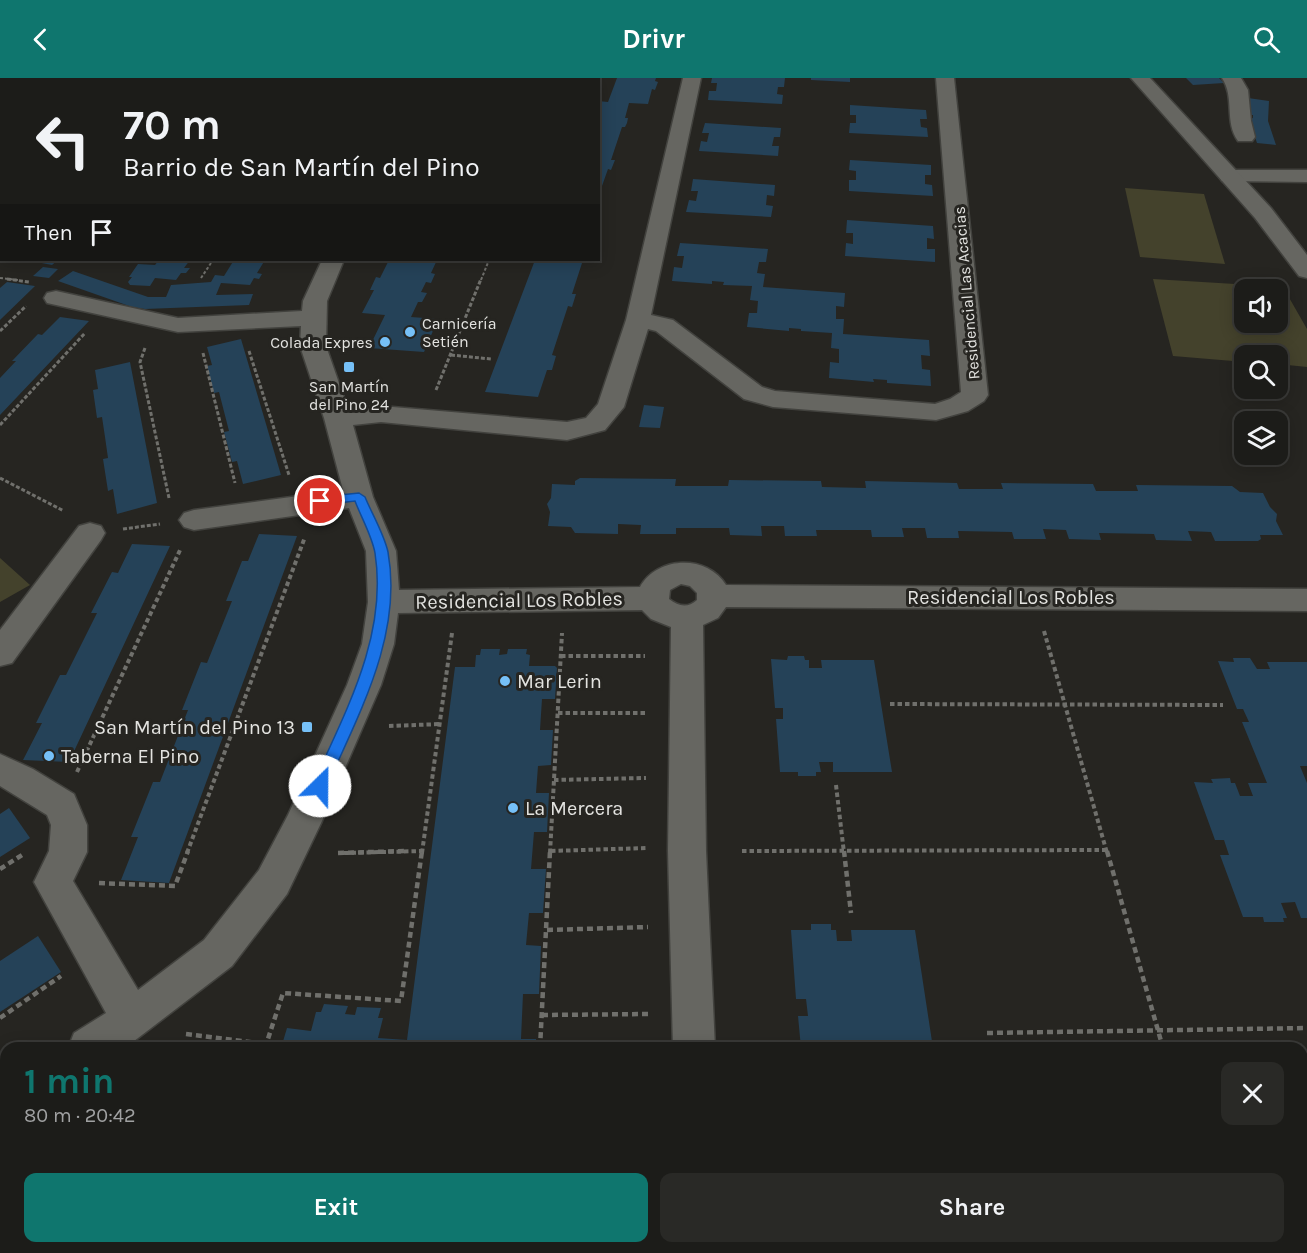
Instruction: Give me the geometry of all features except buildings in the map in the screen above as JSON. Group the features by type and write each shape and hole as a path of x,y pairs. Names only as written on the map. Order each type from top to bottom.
{"street":[{"path":"338,418 381,414 567,431 595,424 611,407 638,320 692,78"},
{"name":"Residencial Las Acacias","path":"638,320 664,326 753,393 773,399 936,412 959,405 975,395 945,78"},
{"path":"1140,78 1263,213 1307,271"},
{"path":"1231,78 1238,84 1241,94 1240,122 1245,137"},
{"path":"1230,176 1307,176"},
{"path":"98,1042 132,1020 218,952 273,882 304,821 364,685 378,644 384,602 381,551 359,497 338,418 314,346 312,318 319,287 332,261"},
{"path":"56,298 178,325 312,318"},
{"path":"183,513 359,497"},
{"path":"0,654 90,533"},
{"path":"681,573 700,577 713,589 715,596 708,610 700,615 687,618 670,616 661,611 653,598 656,584 671,575 681,573"},
{"name":"Residencial Los Robles","path":"715,596 1307,600"},
{"name":"Residencial Los Robles","path":"384,602 653,598"},
{"path":"687,618 687,851 694,1042"},
{"path":"0,769 20,778 61,805 69,825 68,852 53,882 132,1020"}],"path":[{"path":"201,278 212,261"},
{"path":"435,392 489,261 455,261"},
{"path":"0,425 106,310"},
{"path":"61,805 183,513 140,362 154,321"},
{"path":"246,342 292,484"},
{"path":"202,347 236,487"},
{"path":"451,355 491,359"},
{"path":"0,478 64,511 90,533"},
{"path":"98,883 175,886 307,533"},
{"path":"1035,597 1161,1042"},
{"path":"266,1042 283,993 401,1000 441,724 453,623"},
{"path":"540,1042 563,623"},
{"path":"561,656 645,656"},
{"path":"890,704 1224,705"},
{"path":"558,713 646,713"},
{"path":"389,726 441,724"},
{"path":"554,780 647,778"},
{"path":"836,785 851,913"},
{"path":"551,851 647,848"},
{"path":"742,851 1107,850"},
{"path":"338,853 421,851"},
{"path":"547,930 649,927"},
{"path":"0,1018 94,954"},
{"path":"542,1015 650,1014"},
{"path":"987,1033 1307,1028"},
{"path":"186,1034 239,1042"}],"shaded area":[{"path":"1125,188 1204,194 1225,264 1140,257"},
{"path":"1153,279 1234,284 1234,333 1288,333 1288,296 1307,329 1307,367 1288,365 1288,345 1234,345 1234,361 1173,356"},
{"path":"0,558 30,585 0,602"}],"place":[{"name":"Carnicería Setién","path":"410,332"},
{"name":"Colada Expres","path":"385,342"},
{"name":"San Martín del Pino 24","path":"349,367"},
{"name":"Mar Lerin","path":"505,681"},
{"name":"San Martín del Pino 13","path":"307,727"},
{"name":"Taberna El Pino","path":"49,756"},
{"name":"La Mercera","path":"513,808"}],"route":[{"path":"320,501 359,497 381,551 384,602 378,644 364,685 320,786"}]}
